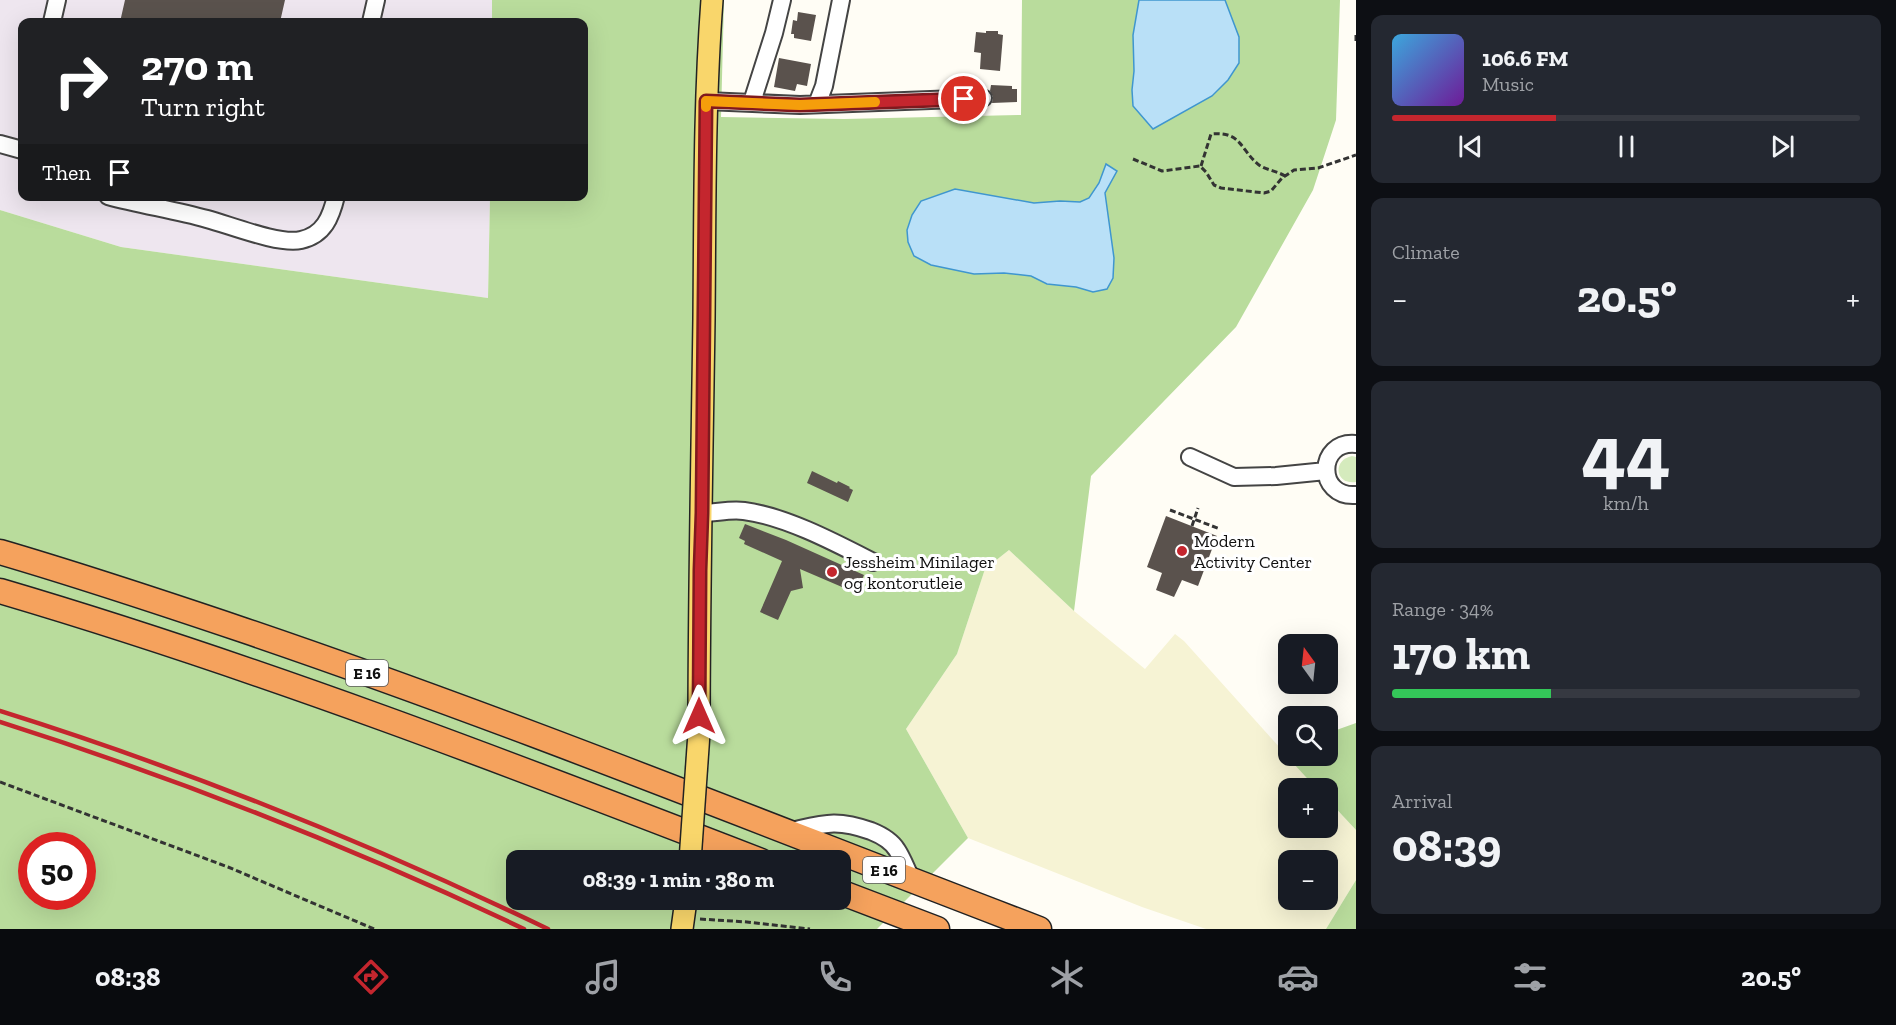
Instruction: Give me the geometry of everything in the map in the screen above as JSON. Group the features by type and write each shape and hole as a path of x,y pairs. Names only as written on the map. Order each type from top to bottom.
{"highway":[{"name":"E 16","path":"0,552 315,654 577,751 1039,929"},
{"name":"E 16","path":"0,591 161,642 313,694 480,754 732,850"},
{"name":"E 16","path":"851,898 896,921 937,929"}],"main road":[{"path":"691,850 699,733 706,101 712,0"}],"street":[{"path":"53,18 57,0"},
{"path":"372,18 376,0"},
{"path":"753,102 782,0"},
{"path":"817,104 824,86 841,0"},
{"path":"706,101 800,105 983,98"},
{"path":"0,144 18,148"},
{"path":"129,201 275,238 298,241 317,233 327,224 334,201"},
{"path":"1356,444 1342,445 1335,449 1326,463 1327,479 1338,492 1345,495 1356,495"},
{"path":"1190,457 1234,477 1326,471"},
{"path":"702,513 741,511 772,517 808,531 873,562"}],"path":[{"path":"1356,35 1356,42"},
{"path":"1201,167 1211,134 1233,135 1262,167 1285,176"},
{"path":"1201,167 1214,184 1221,188 1257,193 1271,191 1294,170 1318,168 1356,155"},
{"path":"1133,159 1162,171 1201,167"},
{"path":"1191,526 1198,508"},
{"path":"1170,510 1220,529"},
{"path":"0,782 228,867 374,929"},
{"path":"684,916 810,929"}],"shaded area":[{"path":"0,0 492,0 492,18 18,18 18,201 490,201 488,298 121,247 0,210"},
{"path":"1009,550 1074,611 1145,669 1175,634 1184,641 1278,746 1278,766 1296,766 1307,778 1278,778 1278,838 1338,838 1338,811 1356,830 1356,880 1338,909 1338,850 1278,850 1278,910 1338,910 1326,929 1206,929 1142,907 968,838 906,729 957,654 985,569"}],"green space":[{"path":"492,0 724,0 721,117 844,119 1021,115 1022,0 1340,0 1336,120 1313,190 1236,327 1091,476 1074,611 1009,550 985,569 957,654 906,729 968,838 877,929 0,929 0,210 121,247 488,298 490,201 588,201 588,18 492,18"},
{"path":"1352,456 1356,457 1356,482 1344,480 1339,472 1341,462"},
{"path":"1356,723 1356,830 1338,811 1338,778 1307,778 1296,766 1338,766 1338,729"},
{"path":"1356,880 1356,929 1326,929"}],"water":[{"path":"1139,0 1225,0 1239,37 1239,63 1228,80 1212,96 1153,129 1133,106 1133,35"},
{"path":"1106,164 1117,171 1105,193 1114,258 1113,278 1107,289 1093,292 1076,287 1047,284 1031,276 1004,273 974,274 931,265 914,256 908,242 907,230 912,215 921,201 955,189 1034,203 1080,202 1089,198 1099,183"}],"building":[{"path":"125,0 285,0 281,18 121,18"},
{"path":"798,12 816,15 811,41 794,38 794,34 791,34 793,20 797,21"},
{"path":"986,31 998,31 998,34 1003,35 1000,71 980,69 981,53 974,52 976,32 986,33"},
{"path":"779,58 811,64 807,86 797,84 795,91 774,87"},
{"path":"991,85 1012,86 1012,89 1017,89 1017,102 992,103"},
{"path":"812,471 850,487 853,490 848,502 807,483"},
{"name":"Modern Activity Center","path":"1166,516 1217,536 1198,586 1182,580 1174,597 1156,590 1162,573 1147,567"},
{"name":"Jessheim Minilager og kontorutleie","path":"745,524 864,575 856,593 800,569 803,588 791,591 778,620 760,612 782,561 744,544 745,541 739,538"}],"railway":[{"path":"0,711 140,758 278,810 414,867 548,929"},
{"path":"0,722 133,767 265,816 396,870 524,929"}],"slow traffic":[{"path":"706,107 706,101 800,105 875,102"}],"place":[{"name":"Modern Activity Center","path":"1182,551"},
{"name":"Jessheim Minilager og kontorutleie","path":"832,572"}],"route":[{"path":"699,716 706,101 800,105 964,99"}]}
